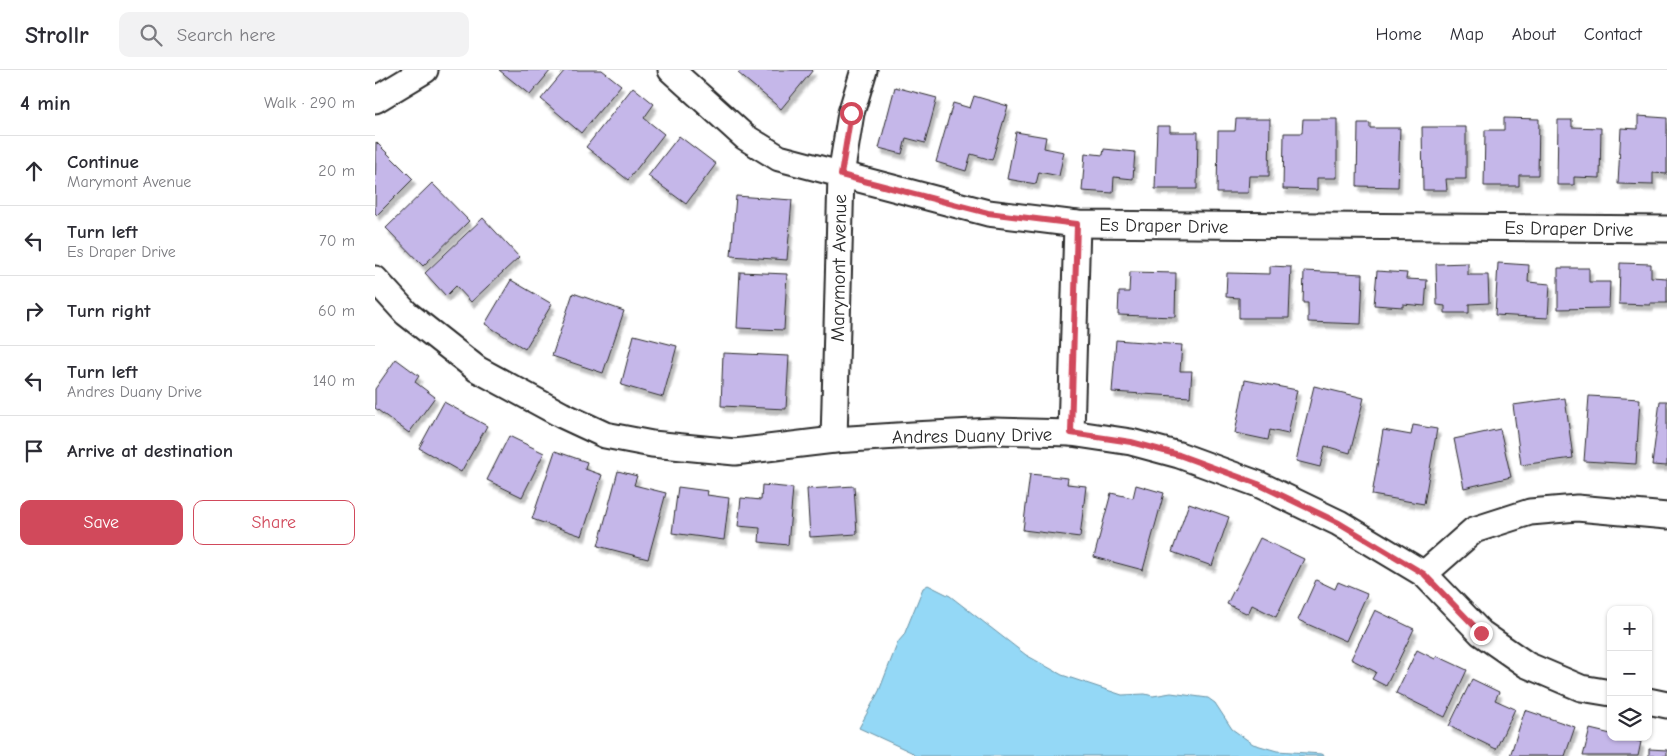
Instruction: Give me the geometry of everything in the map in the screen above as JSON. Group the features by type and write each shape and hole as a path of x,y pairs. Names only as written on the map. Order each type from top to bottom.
{"street":[{"path":"375,100 425,70"},
{"name":"Es Draper Drive","path":"671,70 745,137 779,158 988,213 1077,224 1667,229"},
{"name":"Marymont Avenue","path":"834,440 841,175 851,113 864,70"},
{"path":"1071,433 1077,224"},
{"name":"Andres Duany Drive","path":"375,279 406,313 477,368 562,415 605,434 652,444 735,452 834,440 994,431 1071,433 1131,442 1179,455 1258,484 1339,523 1424,574 1481,633 1527,666 1581,688 1607,692"},
{"path":"1424,574 1474,530 1531,512 1577,508 1667,516"},
{"path":"1652,702 1667,705"}],"water":[{"path":"928,585 950,596 1026,655 1062,675 1122,695 1145,694 1153,696 1171,693 1208,698 1215,703 1232,729 1253,744 1277,751 1322,754 1325,756 915,756 911,752 859,728 879,691 898,642 904,635 923,588"}],"building":[{"path":"499,70 551,70 530,95"},
{"path":"565,70 602,70 621,85 581,133 541,99"},
{"path":"741,70 813,70 781,109 738,73"},
{"path":"633,87 654,104 644,118 664,134 628,180 586,147"},
{"path":"895,87 937,98 925,143 906,138 902,154 879,148"},
{"path":"974,96 1008,106 992,160 971,154 966,171 936,162 953,103 970,108"},
{"path":"1638,116 1667,118 1667,174 1653,173 1653,185 1618,184 1621,128 1638,129"},
{"path":"1504,118 1539,119 1538,175 1519,175 1519,186 1484,186 1485,130 1504,130"},
{"path":"1236,119 1270,119 1269,176 1249,176 1248,193 1217,193 1218,131 1235,131"},
{"path":"1303,119 1337,119 1337,178 1317,178 1317,190 1283,189 1284,133 1302,133"},
{"path":"1558,120 1572,120 1572,127 1601,128 1600,178 1574,177 1574,185 1557,185"},
{"path":"1358,123 1370,123 1370,128 1400,128 1398,187 1357,186"},
{"path":"1157,126 1170,126 1170,132 1198,132 1197,189 1155,189"},
{"path":"1422,127 1466,127 1466,179 1446,179 1447,190 1423,190"},
{"path":"1016,132 1046,137 1044,148 1064,152 1059,176 1039,172 1036,184 1007,179"},
{"path":"679,136 716,164 686,204 648,176"},
{"path":"376,142 413,179 377,215 375,213"},
{"path":"1104,149 1135,152 1133,179 1114,177 1113,193 1082,191 1085,153 1103,155"},
{"path":"432,183 469,221 423,266 386,228"},
{"path":"736,196 792,200 787,260 731,256"},
{"path":"483,218 519,257 471,302 456,286 446,296 425,273"},
{"path":"1468,263 1468,275 1488,275 1489,303 1469,304 1469,313 1445,313 1445,306 1437,305 1436,264"},
{"path":"1498,263 1529,265 1528,282 1550,284 1548,318 1495,315"},
{"path":"1620,263 1651,264 1651,277 1667,278 1667,303 1650,303 1650,305 1619,304"},
{"path":"1270,266 1291,267 1289,318 1239,318 1239,298 1226,297 1227,273 1270,274"},
{"path":"1558,268 1589,268 1589,282 1610,282 1609,308 1558,309"},
{"path":"1304,271 1363,274 1361,324 1308,322 1308,303 1303,303"},
{"path":"1377,271 1407,273 1406,279 1427,280 1425,306 1403,304 1403,307 1374,305"},
{"path":"740,272 787,274 784,330 737,328"},
{"path":"1130,272 1176,273 1175,317 1118,315 1119,292 1129,292"},
{"path":"511,280 552,304 525,349 485,324"},
{"path":"573,293 624,311 603,373 552,356"},
{"path":"634,335 677,346 663,397 621,385"},
{"path":"1116,340 1182,345 1180,371 1192,371 1190,397 1112,392"},
{"path":"723,353 789,356 786,409 721,406"},
{"path":"396,359 419,376 415,382 435,397 409,433 375,408 375,389"},
{"path":"1245,380 1297,390 1288,434 1270,430 1268,440 1235,433"},
{"path":"1314,386 1364,398 1350,453 1325,446 1320,467 1296,461"},
{"path":"1589,396 1640,399 1636,464 1584,461"},
{"path":"1565,398 1573,458 1521,465 1513,405"},
{"path":"1660,401 1667,401 1667,466 1652,465"},
{"path":"444,402 487,426 461,472 419,448"},
{"path":"1413,425 1437,429 1424,504 1372,495 1383,430 1411,435"},
{"path":"1500,429 1511,477 1464,488 1454,439"},
{"path":"509,436 544,453 522,497 487,480"},
{"path":"555,451 587,462 585,469 602,475 582,536 532,519"},
{"path":"618,471 637,476 634,485 666,493 648,559 598,546"},
{"path":"1030,474 1068,478 1067,484 1086,486 1080,537 1023,530"},
{"path":"762,485 793,488 788,545 759,542 760,528 738,526 741,498 761,500"},
{"path":"1136,485 1164,493 1143,570 1094,557 1111,493 1133,498"},
{"path":"854,486 857,534 810,537 807,489"},
{"path":"678,487 708,491 707,495 729,498 724,540 672,533"},
{"path":"1189,503 1229,517 1212,566 1172,552"},
{"path":"1260,538 1304,559 1276,617 1252,605 1248,614 1227,604"},
{"path":"1316,580 1335,589 1338,582 1367,594 1346,641 1298,620"},
{"path":"1375,610 1414,629 1386,686 1372,679 1376,672 1351,659"},
{"path":"1417,650 1435,659 1437,656 1467,670 1445,717 1396,693"},
{"path":"1472,679 1499,692 1495,700 1515,709 1496,749 1449,726"},
{"path":"1525,710 1575,727 1565,756 1510,756"},
{"path":"1590,729 1607,733 1607,741 1641,742 1638,756 1583,756"},
{"path":"1649,749 1667,750 1667,756 1649,756"}],"route":[{"path":"851,113 841,175 988,213 1077,224 1071,433 1131,442 1179,455 1258,484 1339,523 1424,574 1481,633"}]}
